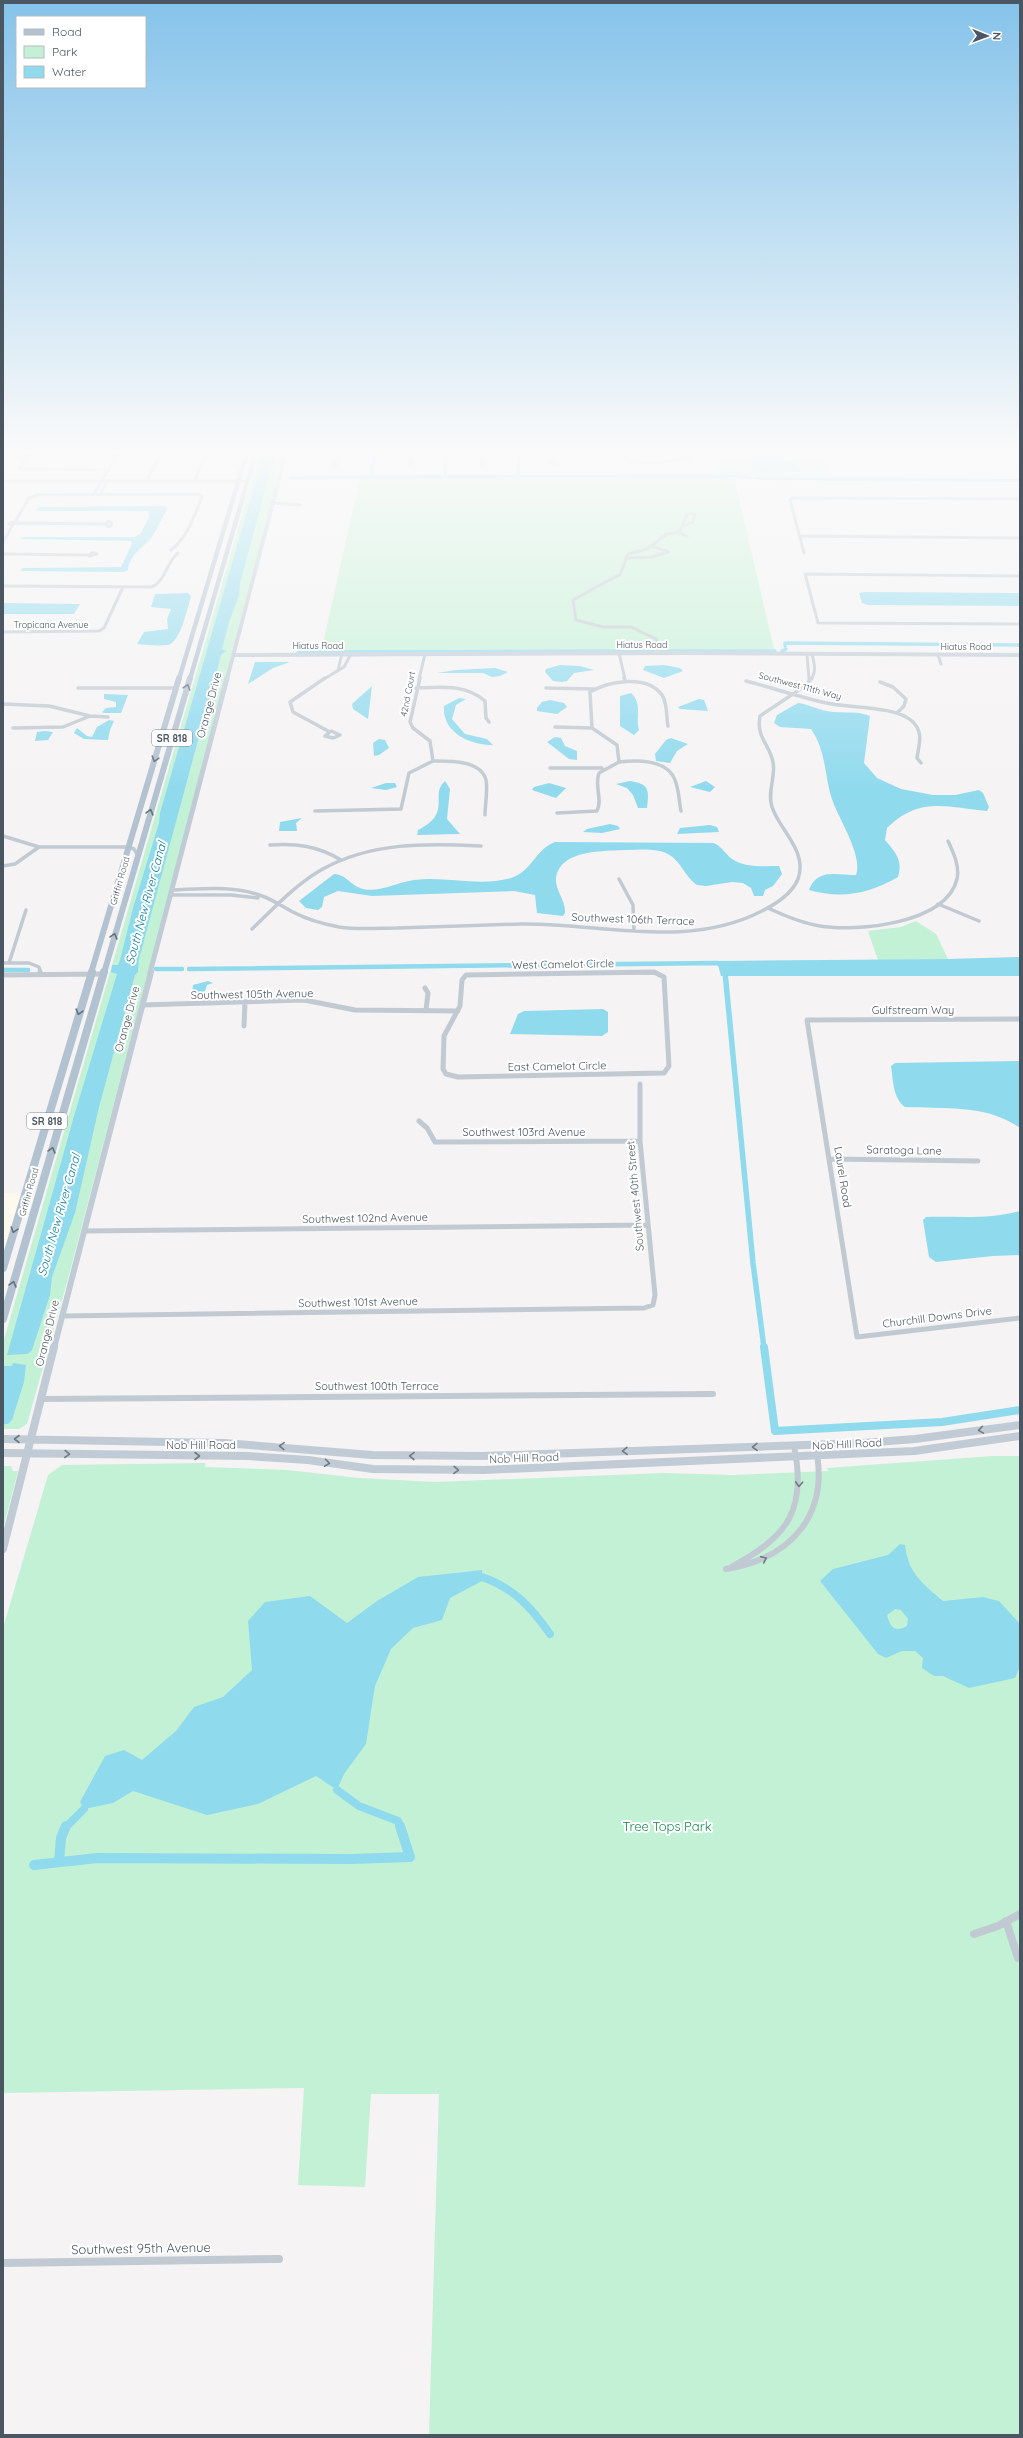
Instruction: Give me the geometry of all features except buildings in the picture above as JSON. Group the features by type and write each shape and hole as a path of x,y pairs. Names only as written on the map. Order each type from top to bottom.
{"main road":[{"name":"Griffin Road","path":"3,1268 128,847 215,563"},
{"name":"Griffin Road","path":"3,1319 224,563"},
{"path":"189,647 197,653"},
{"path":"186,654 197,653"},
{"path":"35,1161 40,1171 45,1174"},
{"path":"25,1194 31,1197 33,1214"}],"street":[{"path":"3,586 156,586 162,582 170,563"},
{"name":"Orange Drive","path":"3,1549 257,563"},
{"path":"624,563 620,575 605,581 592,591 575,598 575,618 603,627 631,627 656,639 658,653"},
{"path":"1020,576 805,574 818,623 1020,624"},
{"name":"Tropicana Avenue","path":"3,632 99,631 104,628 123,587"},
{"path":"619,653 625,682"},
{"name":"Hiatus Road","path":"234,654 658,653 1020,655"},
{"path":"338,670 342,654"},
{"path":"328,731 292,712 290,702 296,696 347,665 350,654"},
{"name":"42nd Court","path":"425,654 416,688 410,722 413,728 430,741 432,761"},
{"path":"809,679 810,654"},
{"path":"809,679 816,672 810,654"},
{"path":"938,655 941,664"},
{"name":"Southwest 106th Terrace","path":"172,892 248,896 277,903 319,923 340,928 534,924 634,930 702,930 739,922 768,908 787,894 798,879 800,860 794,843 778,822 770,805 774,764 757,731 760,716 768,709 805,686 809,679"},
{"name":"Southwest 111th Way","path":"746,681 850,707 897,713"},
{"path":"546,688 594,689 625,682 648,686 658,691 663,696 668,726"},
{"path":"880,682 893,687 906,699 904,706 897,713 911,720 918,728 921,735 917,758 921,763"},
{"path":"78,688 176,688"},
{"path":"416,688 456,688 476,693 485,701 486,718 489,722"},
{"path":"592,728 590,692 594,689"},
{"path":"3,704 49,706 90,716 108,717"},
{"path":"13,728 61,728 77,725 90,716"},
{"path":"555,727 592,728 617,745 619,762"},
{"path":"315,811 401,809 409,773 432,761 457,762 476,768 483,773 486,779 485,815"},
{"path":"550,768 602,768 619,762 651,763 668,771 676,783 680,811"},
{"path":"557,813 597,811 599,807 596,776 602,768"},
{"path":"3,836 38,847 128,847 134,849 138,856"},
{"path":"252,929 277,903 321,870 341,860 364,852 401,844 434,842 481,846"},
{"path":"768,908 803,922 826,927 862,929 892,925 920,914 938,904 949,894 957,880 956,862 948,842"},
{"path":"270,845 293,843 314,846 341,860"},
{"path":"3,866 15,864 38,847"},
{"path":"619,879 634,905 634,930"},
{"path":"938,904 979,921"},
{"path":"9,963 26,910"},
{"path":"3,963 33,964 39,967 41,974"},
{"name":"West Camelot Circle","path":"458,1011 462,996 462,980 466,975 660,973 664,977 668,1070"},
{"path":"3,975 103,974"},
{"path":"425,988 428,994 426,1010"},
{"name":"Southwest 105th Avenue","path":"142,1005 304,1000 322,1002 355,1010 458,1011"},
{"path":"244,1026 245,1002"},
{"name":"East Camelot Circle","path":"458,1011 444,1036 443,1069 446,1074 458,1077 658,1074 668,1070"},
{"name":"Gulfstream Way","path":"807,1020 1020,1019"},
{"name":"Laurel Road","path":"807,1020 857,1337"},
{"name":"Southwest 40th Street","path":"640,1084 640,1141 655,1295 653,1305"},
{"name":"Southwest 103rd Avenue","path":"419,1121 426,1128 435,1142 640,1141"},
{"name":"Saratoga Lane","path":"830,1159 978,1161"},
{"name":"Southwest 102nd Avenue","path":"84,1231 647,1225"},
{"name":"Southwest 101st Avenue","path":"62,1316 644,1308 653,1305"},
{"name":"Churchill Downs Drive","path":"857,1337 1020,1318"},
{"name":"Southwest 100th Terrace","path":"42,1399 713,1394"},
{"name":"Nob Hill Road","path":"3,1439 224,1443 303,1448 372,1455 483,1456 794,1446 915,1439 1020,1425"},
{"name":"Nob Hill Road","path":"3,1453 248,1456 308,1460 373,1469 484,1470 798,1458 921,1451 1020,1436"},
{"path":"794,1446 798,1458 798,1499 792,1516 782,1531 754,1556 726,1569 750,1565 766,1559 782,1550 803,1527 813,1507 820,1482 819,1457 815,1444"},
{"path":"974,1934 988,1931 1020,1914"},
{"path":"1006,1921 1018,1958"},
{"name":"Southwest 95th Avenue","path":"3,2263 279,2259"}],"shaded area":[{"path":"3,1193 25,1194 3,1256"}],"green space":[{"path":"228,563 255,563 69,1275 27,1424 19,1429 3,1429 3,1343"},
{"path":"341,563 754,563 774,649 321,652"},
{"path":"916,921 936,934 948,959 878,960 868,931 901,927"},
{"name":"Tree Tops Park","path":"993,1456 1020,1456 1020,2435 429,2435 439,2094 371,2094 365,2187 298,2185 304,2088 3,2093 3,1628 48,1475 62,1465 205,1463 205,1467 287,1470 359,1478 435,1482 664,1473 733,1475 828,1471 827,1468"},
{"path":"3,1466 11,1466 13,1471 18,1471 3,1529"}],"water":[{"path":"123,563 130,563 128,570 123,572 20,571 23,568 121,567"},
{"name":"South New River Canal","path":"232,563 245,563 240,583 239,596 229,622 222,649 226,651 221,655 139,959 138,972 135,975 99,1107 75,1213 52,1277 50,1295 32,1350 28,1354 7,1355 74,1116 117,974 111,972 112,965 118,965 120,960 133,908 159,823 160,813"},
{"path":"188,593 191,596 186,616 180,632 172,643 168,645 137,644 144,632 168,629 167,619 171,609 151,607 155,594"},
{"path":"859,593 1020,593 1020,606 868,605 862,603"},
{"path":"3,603 80,604 74,614 3,614"},
{"path":"255,662 290,662 273,668 248,684"},
{"path":"560,665 580,666 594,670 574,673 567,681 553,681 545,672 546,669"},
{"path":"664,665 680,668 683,671 664,678 643,670 645,666"},
{"path":"495,668 508,672 500,676 492,677 483,673 437,673 456,670"},
{"path":"372,686 368,719 353,709 352,704"},
{"path":"631,693 635,697 638,706 639,730 634,735 620,726 620,696"},
{"path":"104,694 128,695 121,713 102,712 106,708 116,707 116,702 104,699"},
{"path":"459,698 466,699 456,705 452,719 465,734 487,739 493,745 475,743 466,740 452,730 447,723 444,706"},
{"path":"699,699 704,700 708,711 680,709 678,707"},
{"path":"550,700 564,703 567,707 557,714 537,711 537,708 542,702"},
{"path":"798,703 826,711 859,713 870,716 864,763 877,778 901,789 933,795 955,795 979,790 983,793 989,807 987,811 934,806 910,811 887,828 885,840 898,857 900,866 898,877 866,891 855,893 832,894 809,890 817,878 828,874 856,875 857,867 854,849 850,838 830,793 820,747 811,729 780,727 774,723 777,715"},
{"path":"109,720 114,721 108,740 84,739 74,733 77,728 87,736 92,737 97,727"},
{"path":"37,732 53,732 48,740 35,741"},
{"path":"555,737 561,738 565,746 577,751 577,760 569,759 547,742"},
{"path":"671,738 688,744 677,751 670,763 656,761 655,754 666,740"},
{"path":"379,739 385,740 389,748 379,755 374,756 373,743"},
{"path":"445,781 450,789 447,819 460,834 417,835 418,830 429,824 435,817 438,811 439,792"},
{"path":"630,781 637,782 645,786 647,789 647,808 638,808 633,795 627,788 616,784"},
{"path":"706,781 715,787 710,792 690,787"},
{"path":"386,783 395,783 397,787 386,790 371,788"},
{"path":"549,783 566,788 556,798 532,790 534,787"},
{"path":"302,818 296,823 297,831 279,831 280,822"},
{"path":"610,824 618,826 620,829 602,833 583,832 587,829"},
{"path":"710,825 717,827 719,832 677,834 680,828"},
{"path":"555,842 713,843 719,846 737,862 755,866 779,866 782,874 773,886 765,890 763,896 754,896 751,888 743,883 732,882 706,886 697,885 671,856 661,851 607,851 574,857 565,862 559,869 556,883 564,904 565,913 563,916 537,913 535,895 514,891 372,896 338,891 324,897 322,907 318,910 306,908 299,901 334,874 342,876 363,889 369,890 375,890 408,881 426,879 475,882 499,881 518,875 543,850"},
{"path":"1020,957 1020,976 721,976 717,961 948,959"},
{"path":"208,981 213,983 207,985 204,994 197,997 192,996 193,985"},
{"path":"603,1009 608,1012 608,1032 602,1036 510,1034 518,1014 524,1011"},
{"path":"1020,1061 1020,1128 1007,1120 979,1111 949,1108 905,1107 898,1099 896,1094 891,1066 895,1063"},
{"path":"1020,1211 1020,1255 993,1256 936,1262 929,1257 923,1220 926,1217 985,1217"},
{"path":"13,1363 26,1365 24,1382 12,1420 8,1424 3,1424 3,1366 12,1366"},
{"path":"900,1544 905,1545 909,1563 913,1571 929,1589 943,1601 983,1597 999,1601 1020,1624 1020,1666 1015,1678 969,1688 943,1676 934,1676 922,1668 923,1658 915,1651 902,1651 886,1658 878,1654 820,1581 833,1569 888,1555","holes":["895,1609 901,1610 908,1619 907,1626 896,1629 891,1626 887,1615"]},
{"path":"482,1570 482,1581 450,1598 442,1620 413,1628 391,1649 375,1686 366,1744 344,1774 337,1790 316,1776 258,1804 207,1815 133,1791 113,1803 84,1809 80,1802 105,1756 124,1750 142,1760 176,1731 194,1707 223,1697 252,1670 248,1621 265,1602 310,1596 347,1623 377,1601 418,1577"}],"waterway":[{"path":"785,646 785,643 1020,645"},
{"path":"782,651 786,649"},
{"path":"298,652 654,651"},
{"path":"660,651 775,651"},
{"path":"189,969 717,963 725,967"},
{"path":"156,969 182,969"},
{"path":"3,970 28,970"},
{"path":"725,972 753,1263 764,1348"},
{"path":"764,1347 775,1431 942,1422 1020,1410"},
{"path":"482,1577 513,1593 529,1607 550,1634"},
{"path":"337,1790 359,1806 398,1821 400,1827"},
{"path":"66,1827 84,1809"},
{"path":"59,1862 61,1838 66,1826"},
{"path":"34,1865 97,1858 351,1859 410,1857 400,1826"}]}
